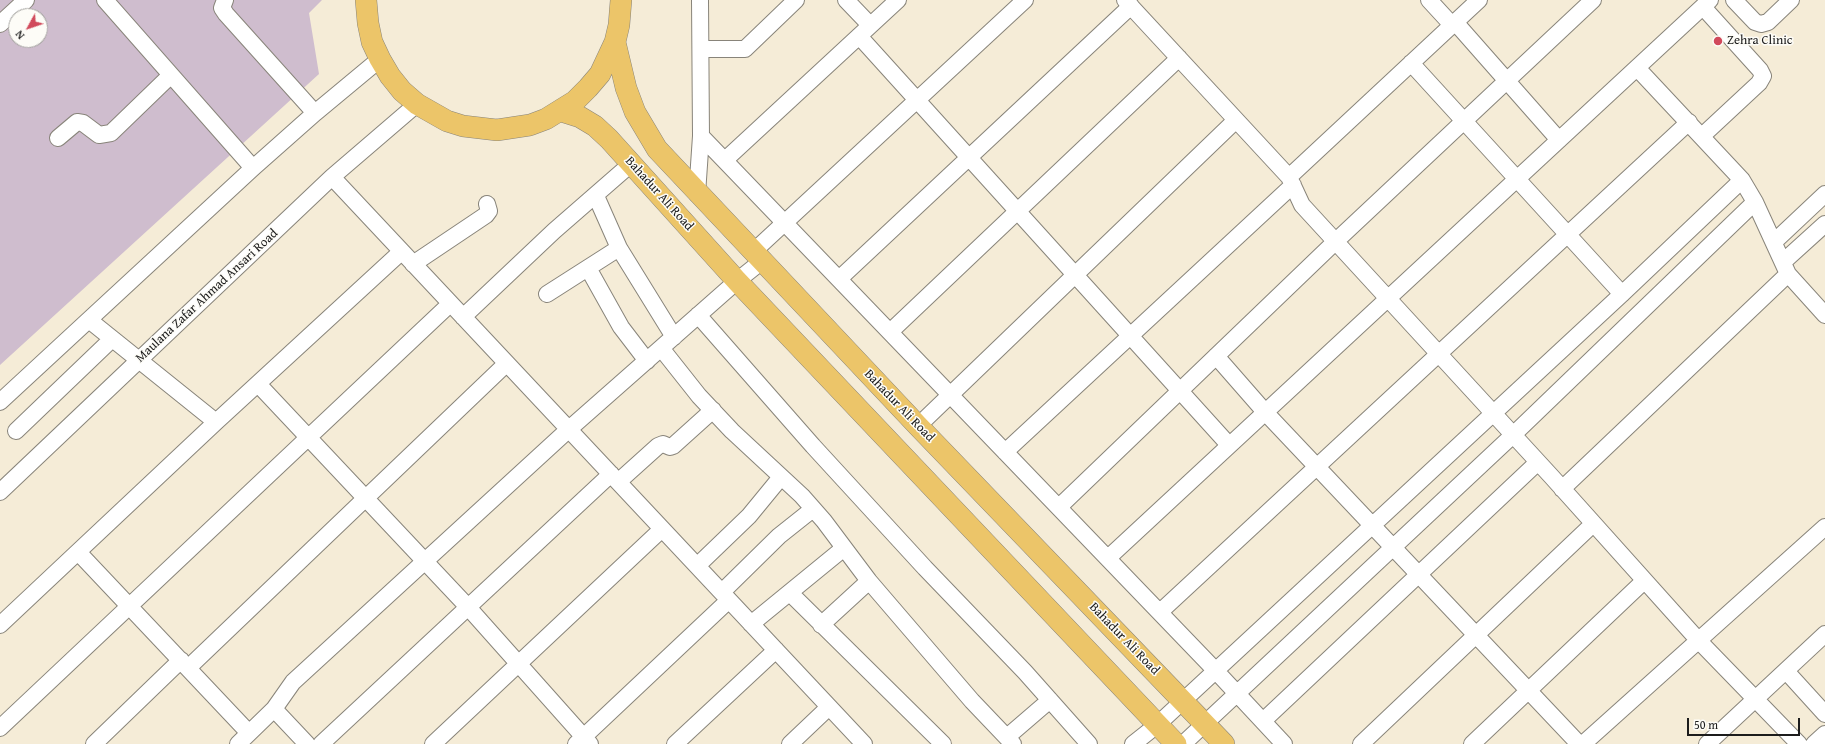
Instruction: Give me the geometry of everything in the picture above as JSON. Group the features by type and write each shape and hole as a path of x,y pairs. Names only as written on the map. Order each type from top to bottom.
{"main road":[{"path":"366,0 368,23 372,42 390,76 417,104 447,121 463,126 485,129 513,128 530,125 561,111 588,88 600,74 615,42 619,25 621,0"},
{"name":"Bahadur Ali Road","path":"615,42 626,88 642,126 657,149 697,194 918,426 1224,744"},
{"name":"Bahadur Ali Road","path":"561,111 580,117 595,126 632,163 737,281 1176,744"}],"street":[{"path":"0,24 26,0"},
{"path":"105,0 253,168"},
{"path":"224,0 222,8 226,14 315,113"},
{"path":"697,194 701,136 700,0"},
{"path":"701,49 745,49 796,0"},
{"path":"846,0 865,31 917,100 1229,445"},
{"path":"725,160 898,0"},
{"path":"238,744 274,709 293,682 568,430 737,281 785,222 1025,0"},
{"path":"1428,0 1507,81 1559,140"},
{"path":"1005,452 1130,336 1411,63 1478,0"},
{"path":"1059,507 1336,241 1593,0"},
{"path":"1734,0 1755,22 1761,24 1768,22 1792,0"},
{"path":"839,279 969,157 1128,3 1291,181 1302,205 1538,462 1699,641 1799,744"},
{"path":"1108,558 1264,412 1638,69 1706,4 1760,70 1762,76 1759,83 1702,136"},
{"path":"890,332 1179,58"},
{"path":"0,402 253,168 315,113 380,59"},
{"path":"1411,63 1622,294"},
{"path":"1638,69 1742,180 1755,202 1785,268 1825,315"},
{"path":"58,138 77,122 80,122 99,135 111,133 171,75"},
{"name":"Maulana Zafar Ahmad Ansari Road","path":"2,487 332,178 417,104"},
{"path":"918,426 1236,120"},
{"path":"1160,612 1689,122"},
{"path":"701,136 1160,612 1284,744"},
{"path":"463,317 554,231 596,196 632,163"},
{"path":"332,178 864,744"},
{"path":"1133,744 1157,724 1622,294 1742,180"},
{"path":"1774,242 1825,194"},
{"path":"596,196 619,248 674,337"},
{"path":"1183,744 1393,549 1755,202"},
{"path":"413,264 486,215 489,211 487,204"},
{"path":"1562,489 1785,268 1825,224"},
{"path":"547,294 619,248"},
{"path":"0,625 216,422 401,252"},
{"path":"588,268 621,326 647,361"},
{"path":"0,728 450,304"},
{"path":"698,315 818,452 1050,700 1089,744"},
{"path":"89,320 138,361 216,422"},
{"path":"16,431 112,339"},
{"path":"661,348 713,410 813,509 869,581 972,701 1010,741 1050,700"},
{"path":"1216,356 1264,412 1579,744"},
{"path":"94,744 184,664 365,498 506,364"},
{"path":"258,384 519,663 583,742 725,596 779,536 813,509"},
{"path":"321,744 467,606 614,478 658,446 663,444 670,447 673,446 713,410"},
{"path":"1263,721 1538,462"},
{"path":"697,566 749,516 781,477"},
{"path":"1361,744 1593,524"},
{"path":"1583,744 1825,527"},
{"path":"433,744 662,529"},
{"path":"751,624 844,548"},
{"path":"78,552 249,733"},
{"path":"822,625 869,581"},
{"path":"1472,744 1644,581"},
{"path":"790,593 943,744"},
{"path":"1707,744 1825,634"},
{"path":"675,744 776,650"},
{"path":"1786,671 1825,714"},
{"path":"790,744 829,707"},
{"path":"274,709 308,744"},
{"path":"1814,744 1825,734"}],"shaded area":[{"path":"0,0 322,0 309,13 319,74 0,365"}],"place":[{"name":"Zehra Clinic","path":"1718,41"}]}
